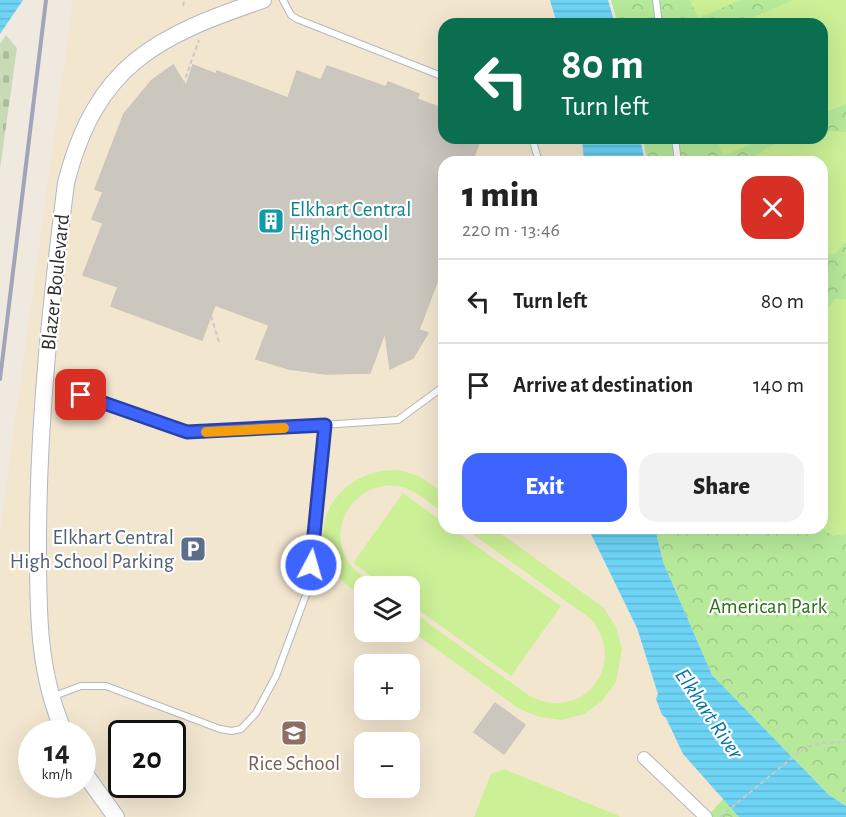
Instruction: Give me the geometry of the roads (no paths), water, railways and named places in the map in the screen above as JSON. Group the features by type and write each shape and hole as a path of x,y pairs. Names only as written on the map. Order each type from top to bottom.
{"main road":[{"name":"Blazer Boulevard","path":"60,720 51,697 42,660 38,606 39,483 48,344 66,183 73,158 95,109 110,88 147,50 171,34 198,22 263,0"},
{"path":"96,789 116,817"}],"street":[{"path":"644,758 706,817"}],"lane":[{"path":"283,0 291,15 297,19 438,75"},
{"path":"656,0 658,18"},
{"path":"81,395 187,432 398,420 438,390"},
{"path":"51,697 81,687 106,686 220,729 232,731 248,724 276,676 307,592 325,425"}],"water":[{"path":"0,0 23,0 0,34"},
{"path":"550,0 608,0 613,18 555,18"},
{"path":"582,144 641,144 644,156 584,156"},
{"name":"Elkhart River","path":"591,534 656,534 663,562 712,675 829,795 846,806 846,817 739,817 683,754 656,699 658,694 637,628"}],"railway":[{"path":"0,379 46,0"}],"place":[{"name":"Elkhart Central High School","path":"271,221"},
{"name":"Elkhart Central High School Parking","path":"193,549"},
{"name":"Rice School","path":"294,733"}],"park label":[{"name":"American Park","path":"768,606"}]}
